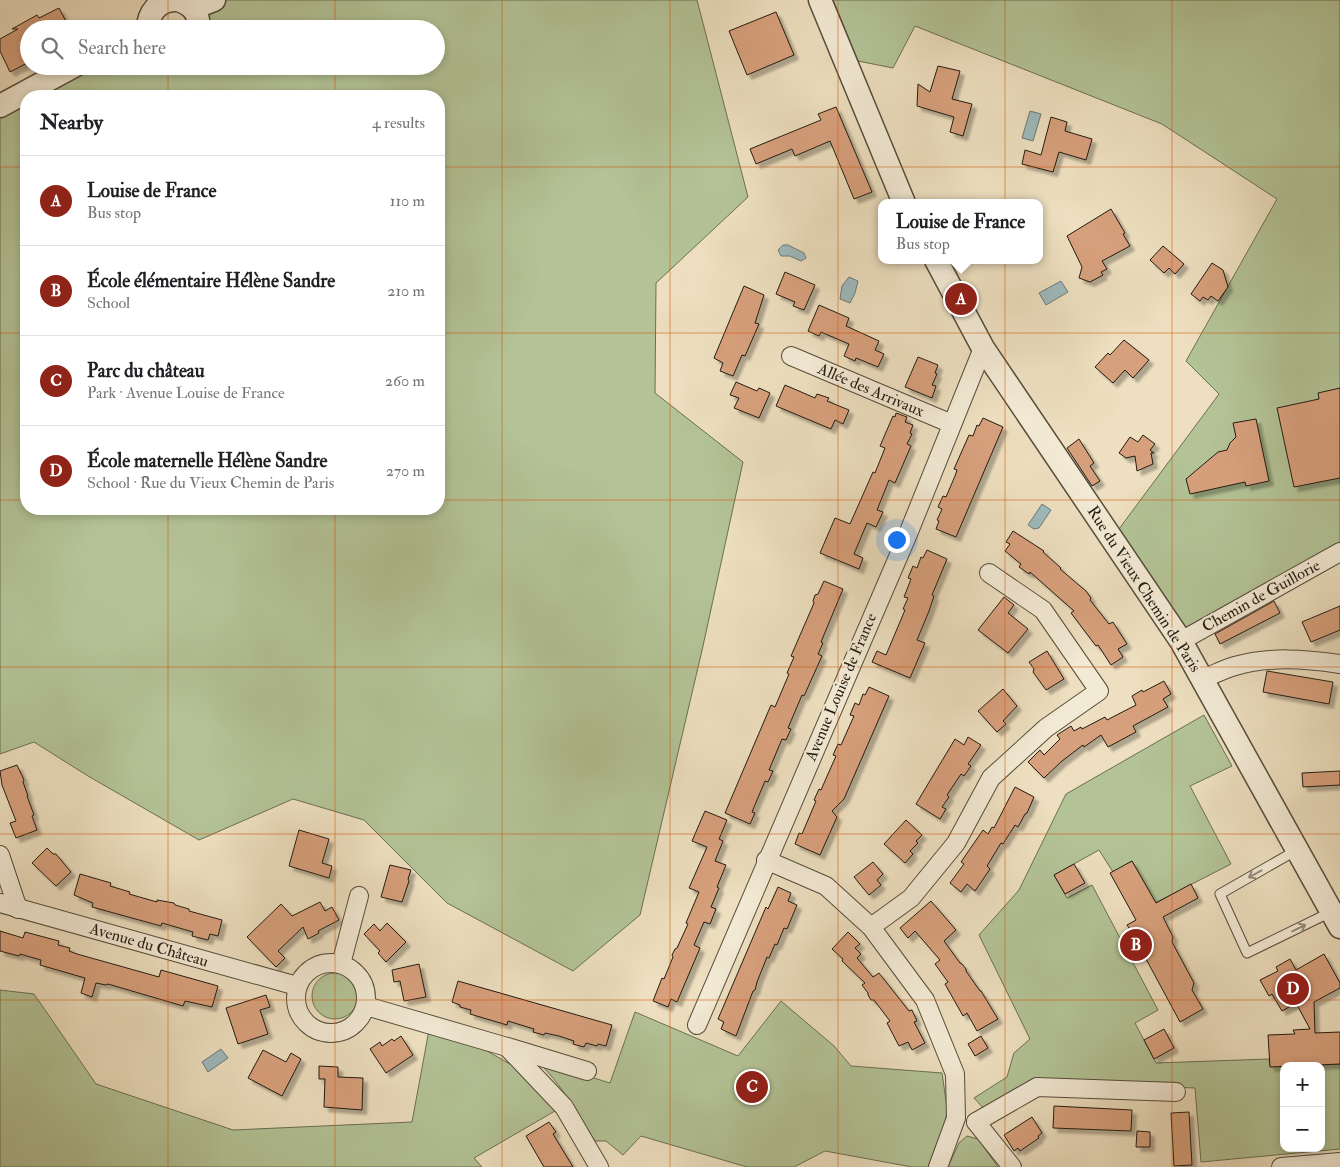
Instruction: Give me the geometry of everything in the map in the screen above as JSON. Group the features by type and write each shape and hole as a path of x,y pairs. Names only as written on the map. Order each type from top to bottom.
{"street":[{"path":"148,20 153,10 214,0"},
{"path":"820,0 902,199"},
{"path":"30,90 57,75"},
{"path":"0,106 20,95"},
{"name":"Rue du Vieux Chemin de Paris","path":"938,264 983,348 1181,641 1336,919"},
{"name":"Avenue Louise de France","path":"696,1025 908,534 983,348"},
{"name":"Allée des Arrivaux","path":"791,356 952,424"},
{"name":"Chemin de Guillorie","path":"1181,641 1340,552"},
{"path":"871,927 911,898 956,844 991,778 1046,728 1099,691 1043,610 989,573"},
{"path":"1202,679 1236,666 1274,659 1306,659 1340,664"},
{"path":"0,855 18,909"},
{"path":"766,860 826,886 871,927 926,1000 955,1074 956,1118 938,1167"},
{"path":"342,964 359,896"},
{"name":"Avenue du Château","path":"0,903 298,986"},
{"path":"328,962 342,964 359,976 365,990 366,1006 360,1019 349,1028 335,1033 321,1032 309,1025 300,1014 296,1000 298,986 304,974 315,966 328,962"},
{"path":"366,1006 587,1071"},
{"path":"507,1047 564,1107 599,1167"},
{"path":"976,1122 1037,1087 1176,1092"},
{"path":"956,1118 976,1122 1012,1167"},
{"path":"1282,1167 1340,1162"}],"lane":[{"path":"1298,850 1220,894 1248,953 1336,919"}],"green space":[{"path":"202,0 697,0 748,197 656,283 655,393 743,462 703,646 640,915 573,971 447,903 364,820 293,799 199,840 88,776 34,742 0,754 0,104 20,97 20,515 445,515 445,90 40,90 83,75 445,75 445,20 204,20"},
{"path":"833,0 1340,0 1340,542 1183,629 1116,533 1219,394 1186,361 1277,199 1162,124 915,26 893,68 858,61"},
{"path":"1204,715 1232,766 1190,786 1231,864 1155,903 1132,861 1113,872 1099,850 1054,875 1067,898 1092,885 1158,1010 1135,1023 1156,1063 1269,1059 1270,1067 1280,1066 1280,1152 1308,1152 1201,1162 1195,1088 1034,1082 986,1111 974,1098 1007,1077 1014,1053 1030,1039 979,935 1019,890 1066,794"},
{"path":"330,973 340,973 354,983 358,996 354,1009 348,1015 340,1019 330,1019 316,1009 312,1001 312,991 322,977"},
{"path":"0,990 34,994 96,1084 233,1130 412,1122 429,1030 487,1051 524,1072 555,1111 474,1158 482,1167 0,1167"},
{"path":"781,1001 834,1046 851,1066 942,1073 947,1108 944,1140 932,1167 912,1167 825,1151 794,1167 747,1167 641,1136 623,1155 606,1141 595,1141 561,1088 536,1060 610,1083 635,1012 738,1056"},
{"path":"1340,1064 1340,1149 1325,1150 1325,1065"},
{"path":"967,1136 978,1139 998,1167 948,1167 959,1143"}],"water":[{"path":"1030,111 1041,114 1033,141 1022,138"},
{"path":"783,245 788,245 804,253 806,258 801,261 790,256 781,256 778,250"},
{"path":"849,277 858,281 850,303 840,299 842,286"},
{"path":"1061,281 1068,292 1046,305 1039,293"},
{"path":"1042,504 1051,510 1039,528 1034,529 1028,525"},
{"path":"221,1049 228,1058 208,1072 202,1062"}],"building":[{"path":"59,8 65,20 28,20 37,15 39,18"},
{"path":"776,12 794,55 747,75 729,31"},
{"path":"20,25 20,67 10,72 0,51 0,39 18,29 12,29"},
{"path":"938,66 960,71 952,99 972,104 963,136 950,132 954,117 917,106 918,84 930,92"},
{"path":"836,107 872,192 854,199 830,141 795,156 792,149 756,164 750,149 821,120 818,114"},
{"path":"1051,117 1067,122 1065,131 1092,139 1086,160 1059,152 1053,172 1022,164 1025,150 1041,155"},
{"path":"1111,209 1130,246 1102,261 1107,269 1101,272 1103,275 1090,282 1079,278 1082,267 1067,236"},
{"path":"1163,246 1184,264 1175,274 1169,268 1164,273 1150,260"},
{"path":"1212,263 1223,270 1228,287 1218,301 1211,296 1208,300 1203,297 1200,301 1191,294"},
{"path":"785,272 815,285 804,310 793,306 795,302 776,294"},
{"path":"744,286 764,295 755,323 759,324 745,356 742,355 733,376 720,371 723,363 714,358"},
{"path":"819,305 849,318 846,326 879,341 875,350 884,354 878,367 856,358 855,361 844,356 849,344 821,332 819,336 808,331"},
{"path":"1124,340 1149,360 1133,378 1125,370 1113,383 1095,367"},
{"path":"918,357 938,365 935,373 937,374 932,385 936,386 932,398 905,387"},
{"path":"736,382 757,391 759,388 770,393 759,418 734,408 739,398 730,395"},
{"path":"785,385 815,398 817,394 829,398 827,401 849,410 843,424 835,420 831,429 776,406"},
{"path":"1340,388 1340,478 1294,487 1277,408 1319,399 1318,393"},
{"path":"896,413 907,417 905,422 913,425 910,433 912,434 907,444 911,446 895,483 889,480 877,510 883,512 876,527 867,523 854,554 863,558 859,569 820,553 835,518 850,524 873,472 875,473 885,448 880,446"},
{"path":"983,418 1003,427 956,537 936,529 939,521 937,520 942,509 938,507 943,496 946,497 957,470 954,469 969,435 973,436 977,425 979,426"},
{"path":"1256,419 1269,481 1246,486 1245,482 1190,494 1186,479 1218,452 1227,450 1230,443 1236,437 1233,423"},
{"path":"1143,435 1155,444 1150,450 1154,453 1151,453 1153,464 1137,471 1135,456 1126,458 1119,453 1130,437 1138,442"},
{"path":"1079,439 1094,463 1090,466 1100,481 1092,486 1067,448"},
{"path":"1013,531 1044,551 1060,569 1086,591 1091,598 1090,600 1109,624 1113,622 1127,644 1118,649 1123,657 1111,665 1098,645 1096,646 1071,613 1074,611 1030,572 1029,574 1019,567 1021,564 1005,551 1010,544 1006,542"},
{"path":"927,550 947,559 932,595 934,596 929,611 917,640 925,643 910,678 872,662 877,651 886,655 905,610 903,609 908,598 904,597 911,579 908,578 913,566 917,568 921,557 923,558"},
{"path":"824,581 843,589 821,642 823,643 818,654 822,656 804,696 802,695 788,728 791,729 786,740 782,739 769,770 773,771 768,782 765,781 752,812 755,813 750,824 725,813 771,705 775,707 789,674 787,673 794,657 791,656 814,603 815,595 818,594"},
{"path":"1004,597 1014,605 1008,613 1028,629 1008,653 978,630"},
{"path":"1274,601 1280,613 1220,644 1215,634"},
{"path":"1340,606 1340,630 1311,642 1302,622"},
{"path":"1047,651 1064,679 1046,690 1033,672 1034,669 1029,662"},
{"path":"1267,671 1333,682 1329,704 1263,692"},
{"path":"1164,681 1171,694 1163,699 1168,707 1133,726 1136,732 1108,747 1101,735 1084,747 1083,745 1044,778 1028,762 1040,750 1044,755 1060,739 1057,735 1071,726 1074,731 1105,717 1107,720 1136,705 1132,696"},
{"path":"869,687 889,696 844,799 832,811 837,817 820,855 795,844 799,833 802,834 816,801 814,800 819,789 821,790 836,756 833,755 838,744 841,745 854,716 850,715 855,703 859,705 863,694 865,695"},
{"path":"1003,689 1017,706 1003,721 1006,724 997,732 978,711"},
{"path":"968,737 981,745 968,764 971,766 964,776 961,774 947,795 949,797 942,807 946,809 940,819 916,804 955,739 964,745"},
{"path":"17,765 24,780 37,830 16,838 10,823 16,821 2,785 0,771"},
{"path":"1340,771 1340,785 1303,787 1302,773"},
{"path":"1015,787 1034,797 1027,813 1018,827 1015,825 1003,844 1001,843 987,866 990,869 975,891 967,884 961,892 950,883 964,864 961,862 983,830 988,834 992,827 994,828"},
{"path":"705,811 727,820 719,839 723,841 715,861 726,865 711,907 716,909 710,924 704,922 694,945 700,948 677,1002 671,999 668,1007 653,1001 662,978 664,979 673,957 672,955 688,924 686,923 699,892 689,888 707,847 692,841"},
{"path":"906,820 922,835 916,841 918,843 910,851 913,854 905,863 884,844"},
{"path":"299,830 329,839 322,863 332,866 329,878 289,866"},
{"path":"47,848 53,854 56,854 71,872 56,886 32,863"},
{"path":"1132,861 1156,903 1191,884 1198,898 1163,917 1173,937 1172,942 1194,983 1192,990 1203,1009 1180,1022 1132,937 1134,936 1127,925 1136,920 1110,873"},
{"path":"873,862 883,874 877,880 881,885 869,895 854,877"},
{"path":"1074,864 1085,883 1065,894 1054,875"},
{"path":"390,865 411,870 402,902 381,897"},
{"path":"80,874 111,883 110,886 130,892 129,894 157,902 157,900 174,903 189,909 189,911 222,920 218,936 210,934 208,940 192,936 193,932 162,923 161,926 92,907 93,903 74,895"},
{"path":"778,887 791,893 788,901 797,905 787,929 784,928 777,945 775,944 769,958 767,957 736,1036 721,1029 724,1022 718,1019 766,907 768,909"},
{"path":"931,901 956,930 944,941 966,969 998,1019 977,1031 967,1013 963,1016 945,984 948,982 935,964 940,960 915,931 908,938 900,928"},
{"path":"320,902 325,911 332,907 339,920 318,931 319,933 308,939 303,927 278,951 285,958 276,967 247,937 281,904 292,916"},
{"path":"387,923 406,942 386,962 378,953 380,951 364,934 374,924 380,931"},
{"path":"0,931 23,938 25,932 59,941 58,945 70,948 69,951 77,954 159,977 161,970 218,986 212,1007 185,1001 183,1006 108,984 96,983 92,997 81,993 85,978 40,965 41,960 0,951"},
{"path":"848,932 860,944 855,948 861,954 857,958 873,977 879,973 909,1011 912,1010 917,1021 914,1022 925,1043 912,1050 908,1042 899,1046 887,1023 890,1021 874,1000 871,1000 862,985 865,983 832,949"},
{"path":"1324,954 1340,983 1340,988 1314,1002 1315,1033 1340,1032 1340,1064 1280,1062 1280,1067 1270,1067 1268,1035 1295,1034 1293,1030 1310,1029 1296,1003 1282,1011 1272,994 1269,996 1260,980 1278,971 1276,967 1290,959 1296,970"},
{"path":"419,964 426,997 404,1001 400,981 394,982 392,970"},
{"path":"458,981 612,1025 606,1046 586,1043 584,1047 573,1044 574,1041 559,1036 533,1032 534,1029 508,1021 507,1025 470,1014 471,1010 460,1007 460,1005 452,1002"},
{"path":"266,995 270,1007 260,1010 268,1034 238,1044 226,1008"},
{"path":"1164,1029 1174,1048 1154,1059 1144,1040"},
{"path":"401,1036 413,1055 386,1073 370,1049 380,1042 382,1046 392,1039 394,1041"},
{"path":"981,1036 988,1048 975,1056 968,1044"},
{"path":"263,1050 286,1062 291,1053 301,1059 282,1096 248,1078"},
{"path":"319,1066 338,1067 338,1077 363,1078 362,1110 324,1107 325,1079 319,1079"},
{"path":"1054,1106 1132,1110 1131,1131 1053,1128"},
{"path":"1189,1112 1192,1165 1174,1166 1171,1113"},
{"path":"1032,1117 1042,1133 1038,1136 1039,1138 1020,1151 1018,1148 1014,1151 1004,1135"},
{"path":"549,1122 556,1132 553,1134 573,1167 544,1167 526,1136"},
{"path":"1137,1131 1150,1132 1150,1147 1136,1147"}],"place":[{"name":"Louise de France","path":"961,299"},
{"name":"École élémentaire Hélène Sandre","path":"1136,945"},
{"name":"École maternelle Hélène Sandre","path":"1293,989"},
{"name":"Parc du château","path":"752,1087"}]}
